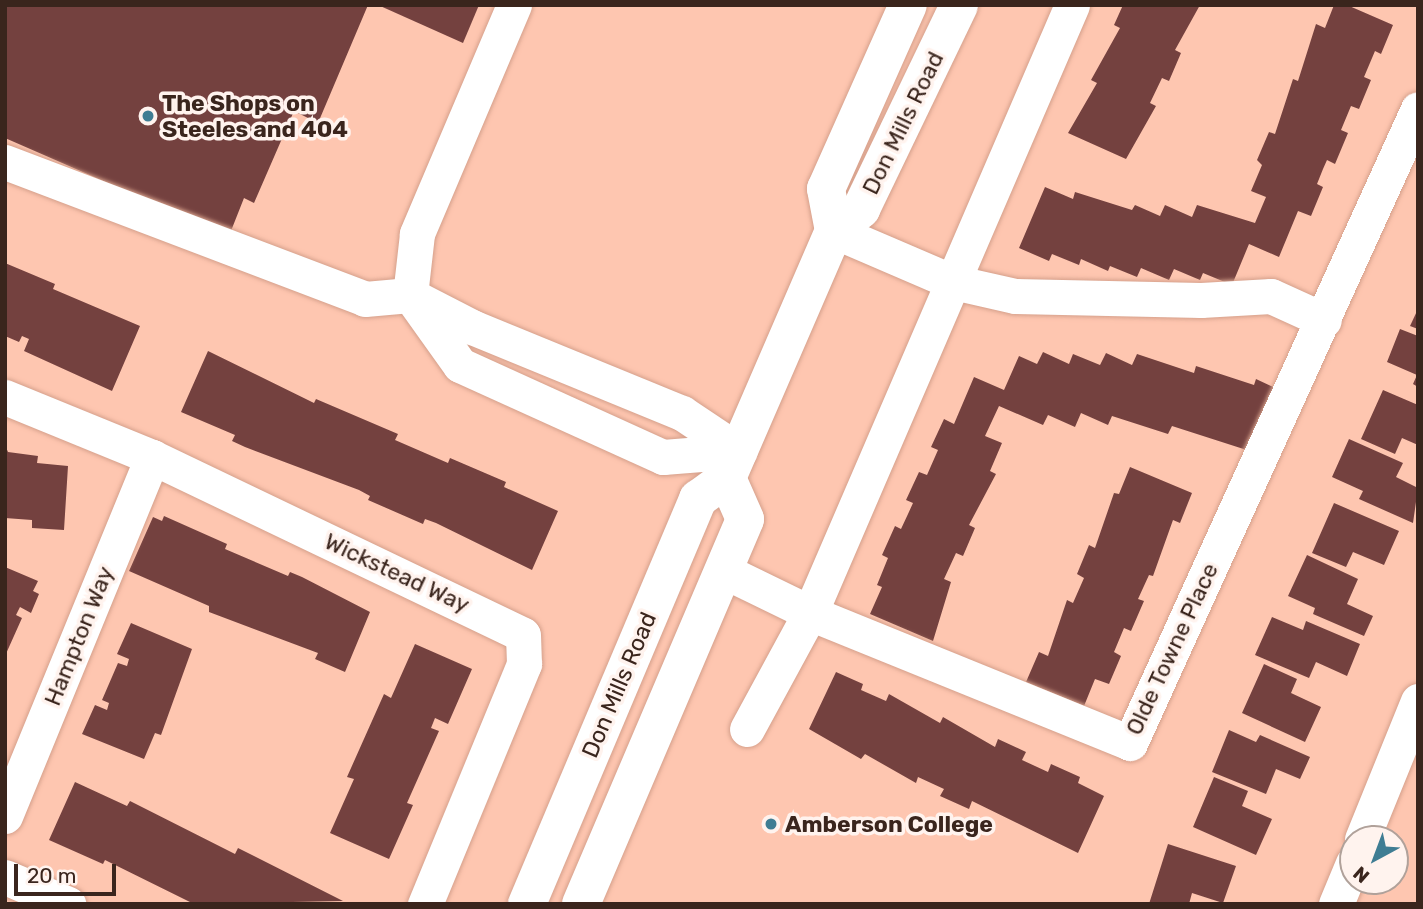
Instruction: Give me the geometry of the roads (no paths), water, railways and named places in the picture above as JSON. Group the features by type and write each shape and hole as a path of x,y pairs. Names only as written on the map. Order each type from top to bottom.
{"main road":[{"name":"Don Mills Road","path":"834,232 826,188 908,5"},
{"name":"Don Mills Road","path":"527,904 698,499 733,464 834,232 861,209 959,5"},
{"path":"581,904 745,519 733,464"}],"street":[{"path":"514,5 417,234 410,295 460,365 663,457 733,464"},
{"path":"747,729 810,613 1072,5"},
{"name":"Olde Towne Place","path":"724,571 810,613 1130,743 1418,109"},
{"path":"5,162 365,299 410,295 472,327 682,413 733,464"},
{"path":"834,232 953,282 1015,296 1100,300 1270,296 1324,320"},
{"name":"Wickstead Way","path":"5,397 152,457 523,635 524,664 425,904"},
{"name":"Hampton Way","path":"5,816 152,457"},
{"path":"1368,825 1418,701"},
{"path":"5,877 68,904"}],"place":[{"name":"The Shops on Steeles and 404","path":"148,116"},
{"name":"Amberson College","path":"771,824"}]}
